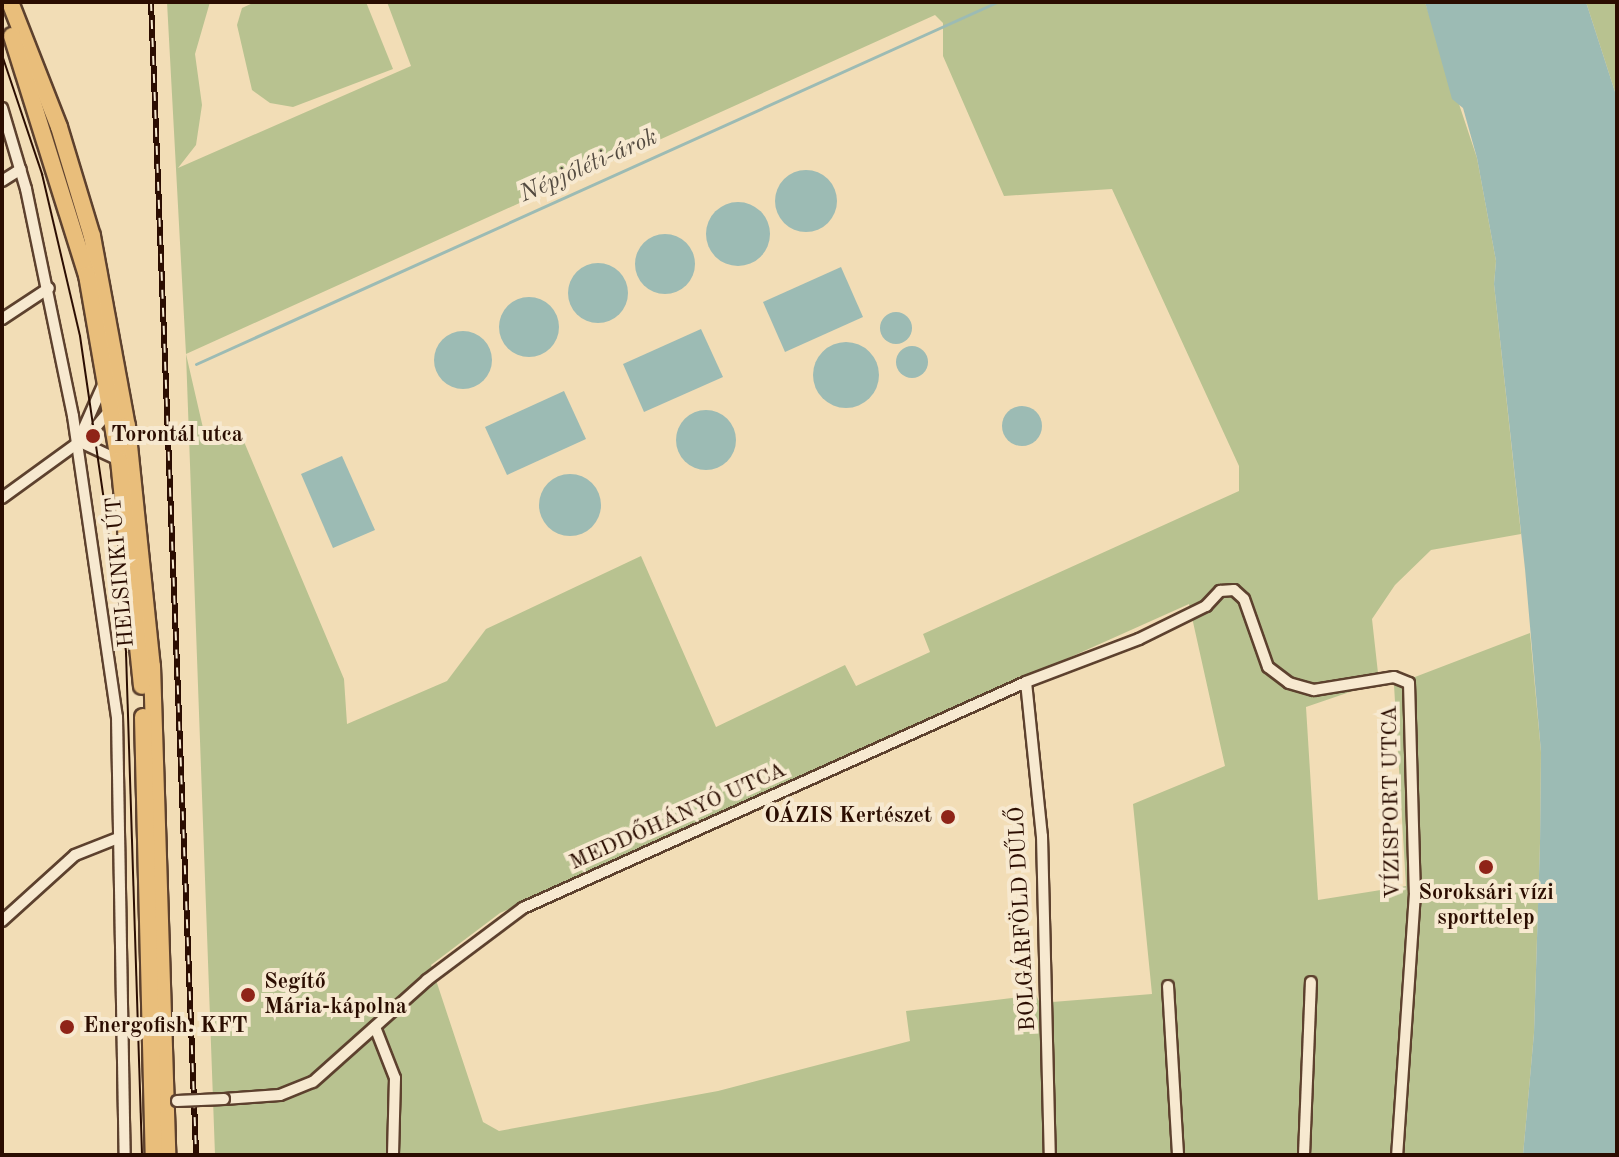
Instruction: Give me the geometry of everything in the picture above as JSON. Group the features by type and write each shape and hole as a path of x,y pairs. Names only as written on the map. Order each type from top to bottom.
{"main road":[{"name":"HELSINKI ÚT","path":"10,2 83,202 106,294 123,393 144,548 152,666 171,1102 167,1155"},
{"name":"HELSINKI ÚT","path":"2,10 78,239 106,371 119,460 141,667 154,1155"},
{"path":"152,1090 171,1102 153,1115"}],"street":[{"name":"HELSINKI ÚT","path":"2,108 21,169 49,288 78,441 117,717 125,1155"},
{"path":"2,181 21,169"},
{"path":"2,319 49,288"},
{"path":"78,441 96,407 106,371"},
{"path":"2,498 78,441 123,393"},
{"path":"78,441 119,460"},
{"name":"MEDDŐHÁNYÓ UTCA","path":"171,1102 280,1095 304,1087 427,980 523,908 1026,682 1139,639 1206,606 1220,591 1234,590"},
{"name":"VÍZISPORT UTCA","path":"1234,590 1244,599 1268,667 1289,683 1314,690 1394,677 1409,683 1415,893 1397,1155"},
{"name":"BOLGÁRFÖLD DŰLŐ","path":"1026,682 1042,836 1050,1155"},
{"path":"2,921 75,855 118,838"},
{"path":"1304,1155 1311,982"},
{"path":"1168,986 1178,1155"},
{"path":"375,1027 395,1078 393,1155"}],"green space":[{"path":"167,2 210,2 195,54 202,105 196,145 178,168 411,66 387,2 1425,2 1477,158 1496,261 1494,284 1521,534 1431,550 1395,585 1372,619 1379,682 1306,707 1318,900 1406,886 1394,685 1530,633 1541,752 1540,843 1534,1033 1523,1155 215,1155 186,354","holes":["935,15 943,23 943,56 1004,196 1112,189 1239,466 1239,491 923,634 930,652 856,686 845,665 716,727 641,556 486,629 447,681 347,724 344,679 242,437 203,428 186,354","1189,604 1225,766 1133,804 1152,994 1040,1003 1036,995 906,1011 910,1041 718,1091 499,1131 483,1122 431,965 500,913"]},
{"path":"255,2 366,2 393,69 293,107 270,103 252,90 237,25 242,8"},
{"path":"1586,2 1617,2 1617,98"}],"water":[{"path":"1425,2 1586,2 1617,98 1617,1155 1523,1155 1534,1033 1541,752 1494,284 1496,261 1477,158 1463,108 1452,99"},
{"path":"800,170 812,170 828,179 835,189 835,213 828,223 812,232 800,232 780,218 775,207 775,195 789,175"},
{"path":"738,202 750,204 761,211 768,222 768,246 761,257 750,264 738,266 726,264 715,257 708,246 706,234 708,222 715,211 726,204"},
{"path":"665,234 687,242 695,264 687,286 665,294 643,286 635,264 643,242"},
{"path":"598,263 610,265 619,272 626,281 626,305 619,314 610,321 598,323 586,321 577,314 570,305 568,293 570,281 577,272 586,265"},
{"path":"841,267 863,317 785,352 763,302"},
{"path":"529,297 541,299 550,306 557,315 557,339 550,348 541,355 529,357 517,355 508,348 501,339 499,327 501,315 508,306 517,299"},
{"path":"896,312 907,317 912,328 907,339 896,344 885,339 880,328 885,317"},
{"path":"701,329 723,377 644,412 623,364"},
{"path":"463,331 484,339 492,360 484,381 463,389 442,381 434,360 442,339"},
{"path":"846,342 869,352 879,375 869,398 846,408 823,398 813,375 823,352"},
{"path":"912,346 923,351 928,362 923,373 912,378 901,373 896,362 901,351"},
{"path":"564,391 586,439 507,475 485,427"},
{"path":"1022,406 1036,412 1042,426 1036,440 1022,446 1008,440 1002,426 1008,412"},
{"path":"706,410 717,412 727,419 734,429 734,451 727,461 717,468 706,470 695,468 685,461 678,451 676,440 678,429 685,419 695,412"},
{"path":"342,456 375,530 333,548 301,474"},
{"path":"570,474 582,476 592,483 599,493 599,517 592,527 582,534 570,536 558,534 548,527 541,517 539,505 541,493 548,483 558,476"}],"waterway":[{"name":"Népjóléti-árok","path":"196,364 997,2"}],"tram line":[{"path":"2,55 42,174 80,336 126,653 142,1155"}],"railway":[{"path":"151,2 196,1155"}],"place":[{"name":"Torontál utca","path":"93,436"},
{"name":"OÁZIS Kertészet","path":"948,817"},
{"name":"Soroksári vízi sporttelep","path":"1486,867"},
{"name":"Segítő Mária-kápolna","path":"248,995"},
{"name":"Energofish. KFT","path":"67,1027"}]}
